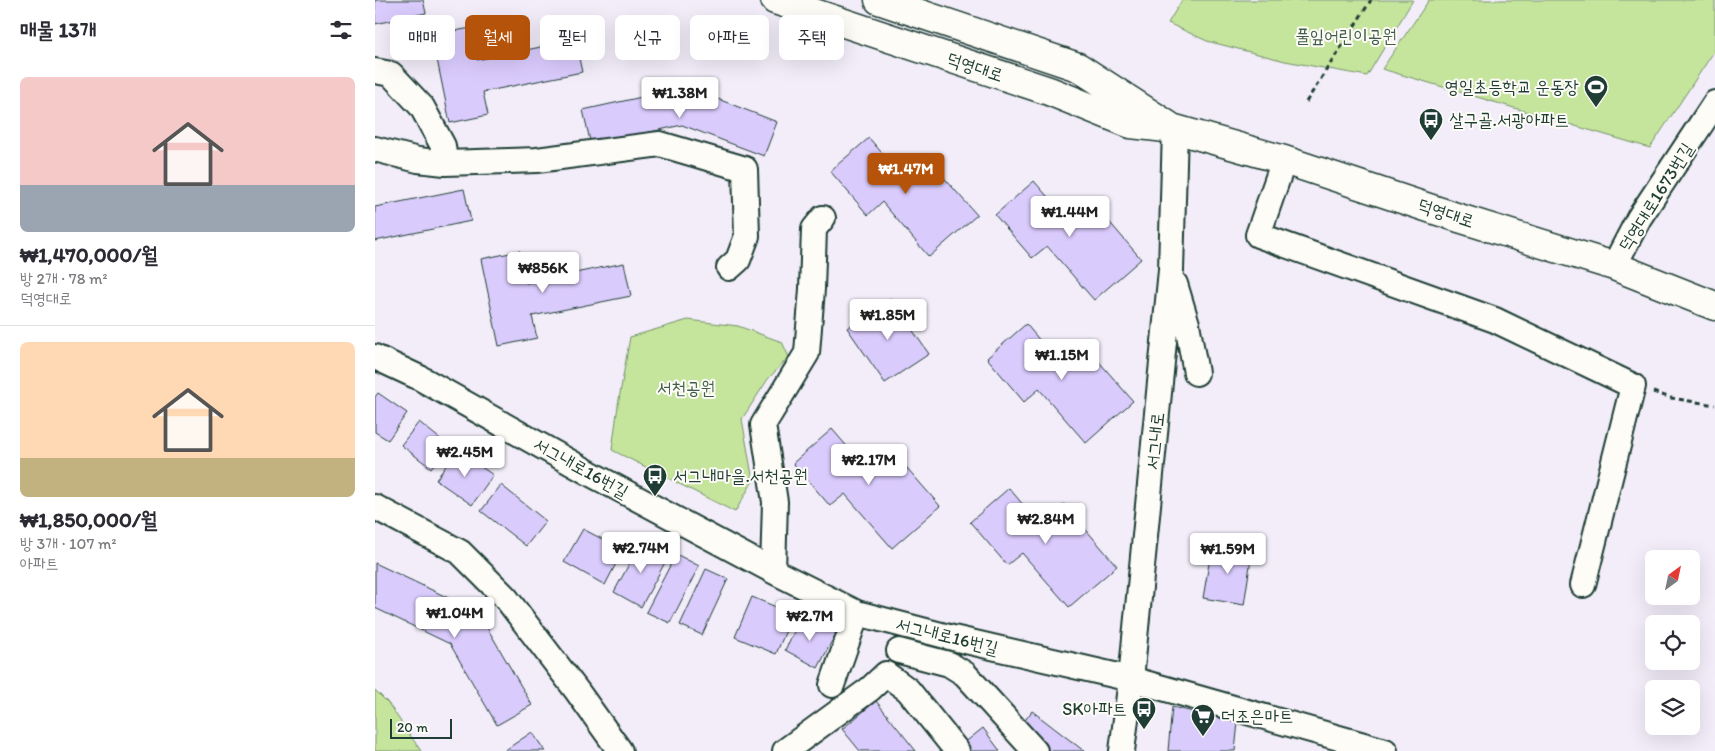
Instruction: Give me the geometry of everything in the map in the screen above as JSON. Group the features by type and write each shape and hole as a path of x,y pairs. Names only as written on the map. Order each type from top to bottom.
{"main road":[{"name":"덕영대로","path":"775,0 1049,92 1131,124 1175,129 1284,160 1459,218 1614,266 1715,306"},
{"name":"덕영대로","path":"880,0 1078,66 1175,129"}],"street":[{"path":"375,71 391,74 422,107 443,146 445,163"},
{"name":"덕영대로1673번길","path":"1614,266 1639,218 1712,113"},
{"name":"서그내로","path":"1122,751 1131,679 1171,270 1175,129"},
{"path":"375,149 418,160 445,163 537,160 660,144 745,170 747,236 738,260 729,268"},
{"path":"1284,160 1258,235 1495,320 1633,386 1583,585"},
{"path":"773,571 775,502 763,424 807,353 814,230 823,218"},
{"path":"1171,270 1187,324 1196,373"},
{"name":"서그내로16번길","path":"375,357 420,378 593,475 773,571 857,613 953,638 1131,679 1385,751"},
{"path":"375,507 460,552 506,598 620,751"},
{"path":"832,685 857,613"},
{"path":"785,751 812,743 886,674 899,651 905,625"},
{"path":"949,664 953,638"},
{"path":"899,651 949,664 965,674 1035,751"},
{"path":"886,674 909,690 957,751"}],"path":[{"path":"1306,102 1371,0"},
{"path":"1633,386 1671,398 1715,405"}],"green space":[{"name":"풀잎어린이공원","path":"1182,0 1413,0 1367,76 1285,61 1207,41 1168,23"},
{"name":"영일초등학교 운동장","path":"1429,0 1715,0 1715,50 1650,148 1382,69"},
{"name":"서천공원","path":"688,320 738,326 782,342 789,357 768,379 742,419 753,481 735,512 612,450 630,337"},
{"path":"375,690 388,703 421,751 375,751"}],"building":[{"path":"375,0 423,0 426,13 390,15 390,21 375,24"},
{"path":"465,29 465,60 530,60 530,49 540,47 540,60 579,60 582,72 483,92 488,115 450,123 437,60 455,60 455,31"},
{"path":"687,87 777,122 764,156 682,125 591,145 583,110"},
{"path":"869,138 900,174 923,154 977,215 929,257 882,202 868,215 830,171"},
{"path":"1034,181 1065,217 1088,197 1141,259 1094,300 1047,246 1032,258 995,215"},
{"path":"464,189 471,221 375,241 375,207"},
{"path":"520,251 526,283 624,263 631,296 532,316 537,338 499,346 481,259"},
{"path":"891,299 929,354 885,383 847,328"},
{"path":"1026,324 1057,361 1081,341 1133,401 1086,443 1039,389 1024,402 987,358"},
{"path":"378,393 407,413 388,440 375,432 375,397"},
{"path":"419,422 449,446 431,468 401,445"},
{"path":"832,429 863,465 887,445 940,506 892,548 845,494 830,506 793,463"},
{"path":"457,450 493,475 472,505 436,480"},
{"path":"501,485 546,521 526,546 481,511"},
{"path":"1009,488 1040,525 1064,504 1117,566 1069,607 1022,553 1007,565 970,522"},
{"path":"583,529 623,550 605,585 564,562"},
{"path":"642,540 669,555 641,607 614,592"},
{"path":"1212,546 1252,552 1244,605 1203,598"},
{"path":"676,554 699,566 670,623 646,612"},
{"path":"375,563 478,612 532,705 497,725 450,644 375,608"},
{"path":"706,569 728,579 702,635 680,625"},
{"path":"752,597 793,614 776,654 735,637"},
{"path":"802,616 836,633 818,668 785,650"},
{"path":"876,701 916,751 860,751 842,729"},
{"name":"더조은마트","path":"1172,707 1238,722 1235,751 1168,751"},
{"path":"1032,711 1084,751 1050,751 1020,727"},
{"path":"983,728 1000,751 969,751 963,744"},
{"path":"532,732 545,751 504,751"}],"place":[{"name":"영일초등학교 운동장","path":"1596,108"},
{"name":"살구골.서광아파트","path":"1431,141"},
{"name":"서그내마을.서천공원","path":"655,497"},
{"name":"SK아파트","path":"1144,730"},
{"name":"더조은마트","path":"1203,737"}]}
